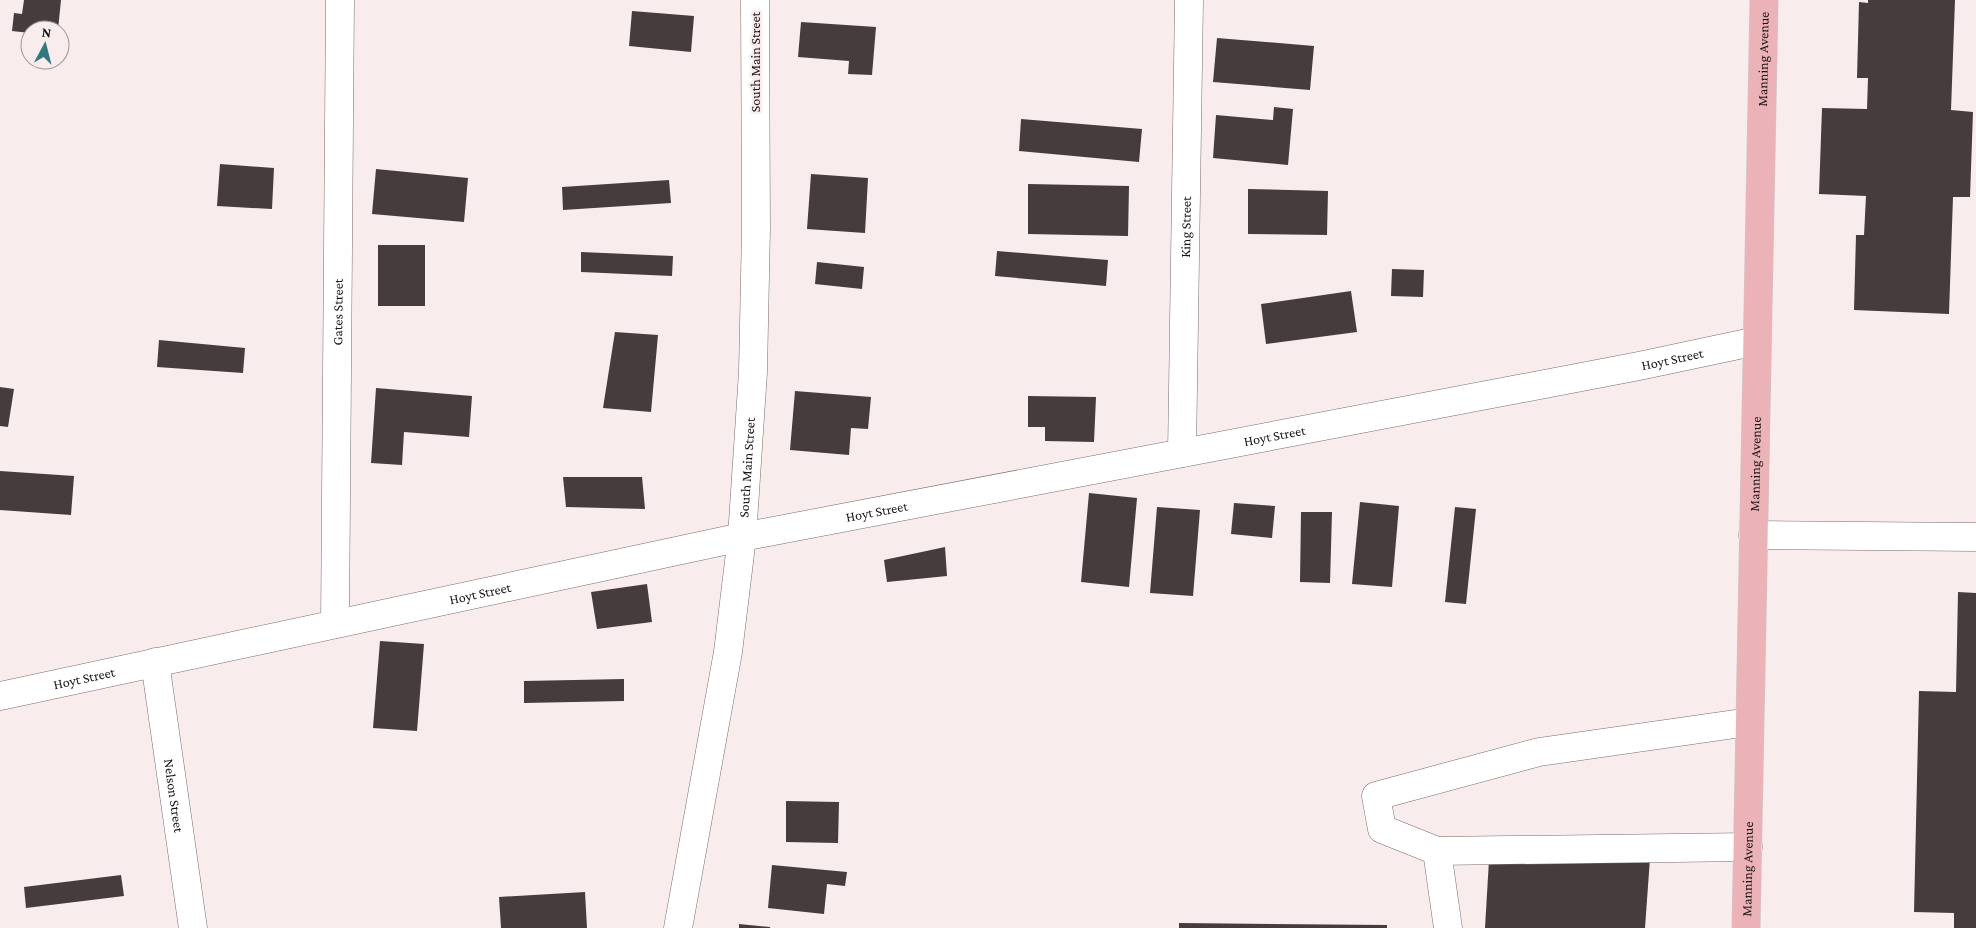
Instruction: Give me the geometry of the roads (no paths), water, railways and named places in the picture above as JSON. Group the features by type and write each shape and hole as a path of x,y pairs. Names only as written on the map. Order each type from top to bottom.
{"main road":[{"name":"Manning Avenue","path":"1746,928 1764,0"}],"street":[{"name":"Gates Street","path":"336,623 340,0"},
{"name":"South Main Street","path":"678,928 728,652 742,537 753,363 756,229 755,0"},
{"name":"King Street","path":"1182,453 1190,0"},
{"name":"Hoyt Street","path":"0,696 742,537 1639,366 1757,341"},
{"path":"1753,535 1976,537"},
{"name":"Nelson Street","path":"155,662 193,928"},
{"path":"1748,847 1436,851 1382,829 1376,796 1539,752 1749,722"},
{"path":"1436,851 1448,928"}]}
